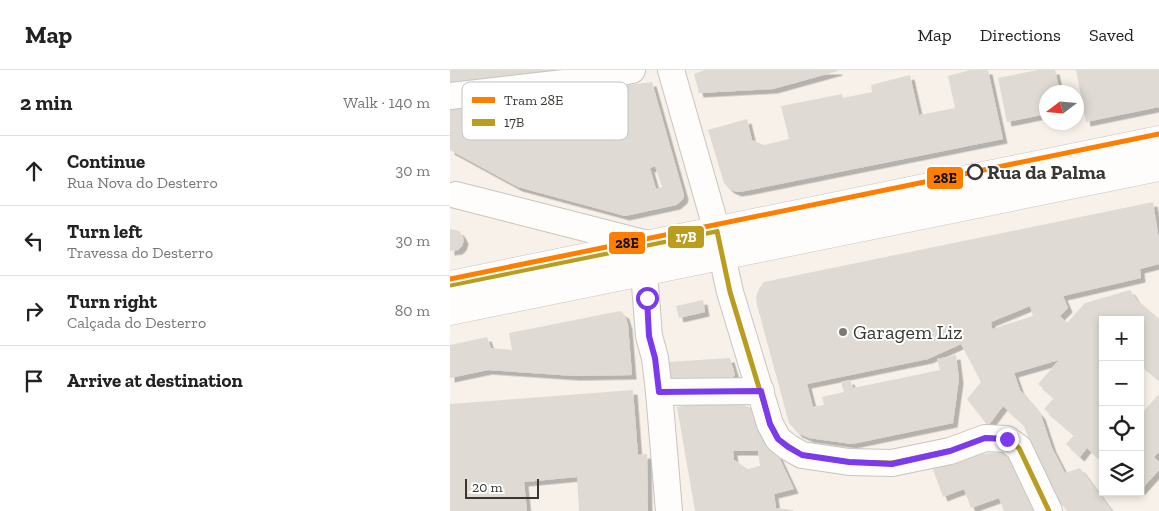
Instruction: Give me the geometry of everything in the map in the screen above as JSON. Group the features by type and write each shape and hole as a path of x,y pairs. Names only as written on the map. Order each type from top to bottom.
{"main road":[{"path":"450,311 644,272 719,243 1159,140"},
{"path":"450,284 648,244 719,243 1159,167"}],"street":[{"path":"572,82 632,70"},
{"path":"671,70 719,243 730,292 770,424 778,439 802,455 849,462 892,464 950,451 985,438 1007,439 1019,448 1049,511"},
{"path":"456,195 648,244"},
{"path":"644,272 649,336 655,358 659,392 669,511"},
{"path":"659,392 761,391"}],"building":[{"path":"450,70 564,70 478,82 462,82 462,84 450,86"},
{"path":"705,70 838,71 773,89 699,93 694,74"},
{"path":"970,70 988,70 1003,139 745,191 737,192 730,189 724,183 708,130 747,119 752,140 764,145 789,139 781,106 842,94 843,98 872,92 871,85 910,75 919,115 955,108 948,76"},
{"path":"1038,70 1055,70 1058,85 1039,85 1039,115 1007,122 998,78"},
{"path":"1076,70 1159,70 1159,107 1086,122 1084,85 1079,85"},
{"path":"652,82 684,195 683,199 676,205 625,216 518,187 450,150 450,105 462,104 462,140 628,140 628,85","holes":["655,166 662,187 656,189 650,168"]},
{"path":"1153,202 1159,240 1159,264 1140,269 1141,278 1063,296 1068,308 1060,316 1067,323 1085,303 1130,290 1137,300 1159,319 1159,380 1144,367 1144,316 1099,316 1099,458 1087,448 1080,457 1066,444 1074,435 1044,409 1054,398 1038,384 1059,360 1014,373 1020,390 1041,415 1052,448 1065,473 1080,468 1112,511 1067,511 1048,487 1023,424 1003,406 988,426 967,399 981,382 961,344 928,359 807,384 813,407 824,405 822,397 844,392 841,382 850,380 853,388 940,370 937,359 956,355 959,379 953,423 852,444 809,438 798,433 789,423 757,305 756,297 764,282","holes":["1030,306 1033,316 992,329 991,322"]},
{"path":"450,229 459,231 464,240 458,250 450,251"},
{"path":"703,300 705,312 679,318 676,306"},
{"path":"620,311 625,315 628,325 632,375 575,376 488,370 450,378 450,345 487,337 491,348 512,350 509,333"},
{"path":"730,358 735,375 725,384 670,382 667,362"},
{"path":"633,390 638,455 647,454 648,511 579,511 577,477 524,482 527,511 450,511 450,404"},
{"path":"1159,394 1159,452 1154,457 1159,462 1159,470 1144,487 1144,451 1144,411"},
{"path":"726,398 754,409 755,424 762,421 794,489 774,494 776,508 793,511 695,511 677,407","holes":["733,451 758,451 760,466 748,469 734,460"]},
{"path":"1009,452 1040,511 1004,511 999,498 971,508 964,489 943,497 932,467 979,454"}],"tram line":[{"name":"28E","path":"450,279 1159,134"}],"transit line":[{"name":"17B","path":"450,285 717,231 730,292 770,424 778,439 802,455 849,462 892,463 950,451 985,438 1007,439 1019,448 1049,511"}],"place":[{"name":"Rua da Palma","path":"975,172"},
{"name":"Garagem Liz","path":"843,332"}],"route":[{"path":"647,298 649,336 655,358 659,392 761,391 770,424 778,439 802,455 849,462 892,464 950,451 985,438 1007,439"}]}
